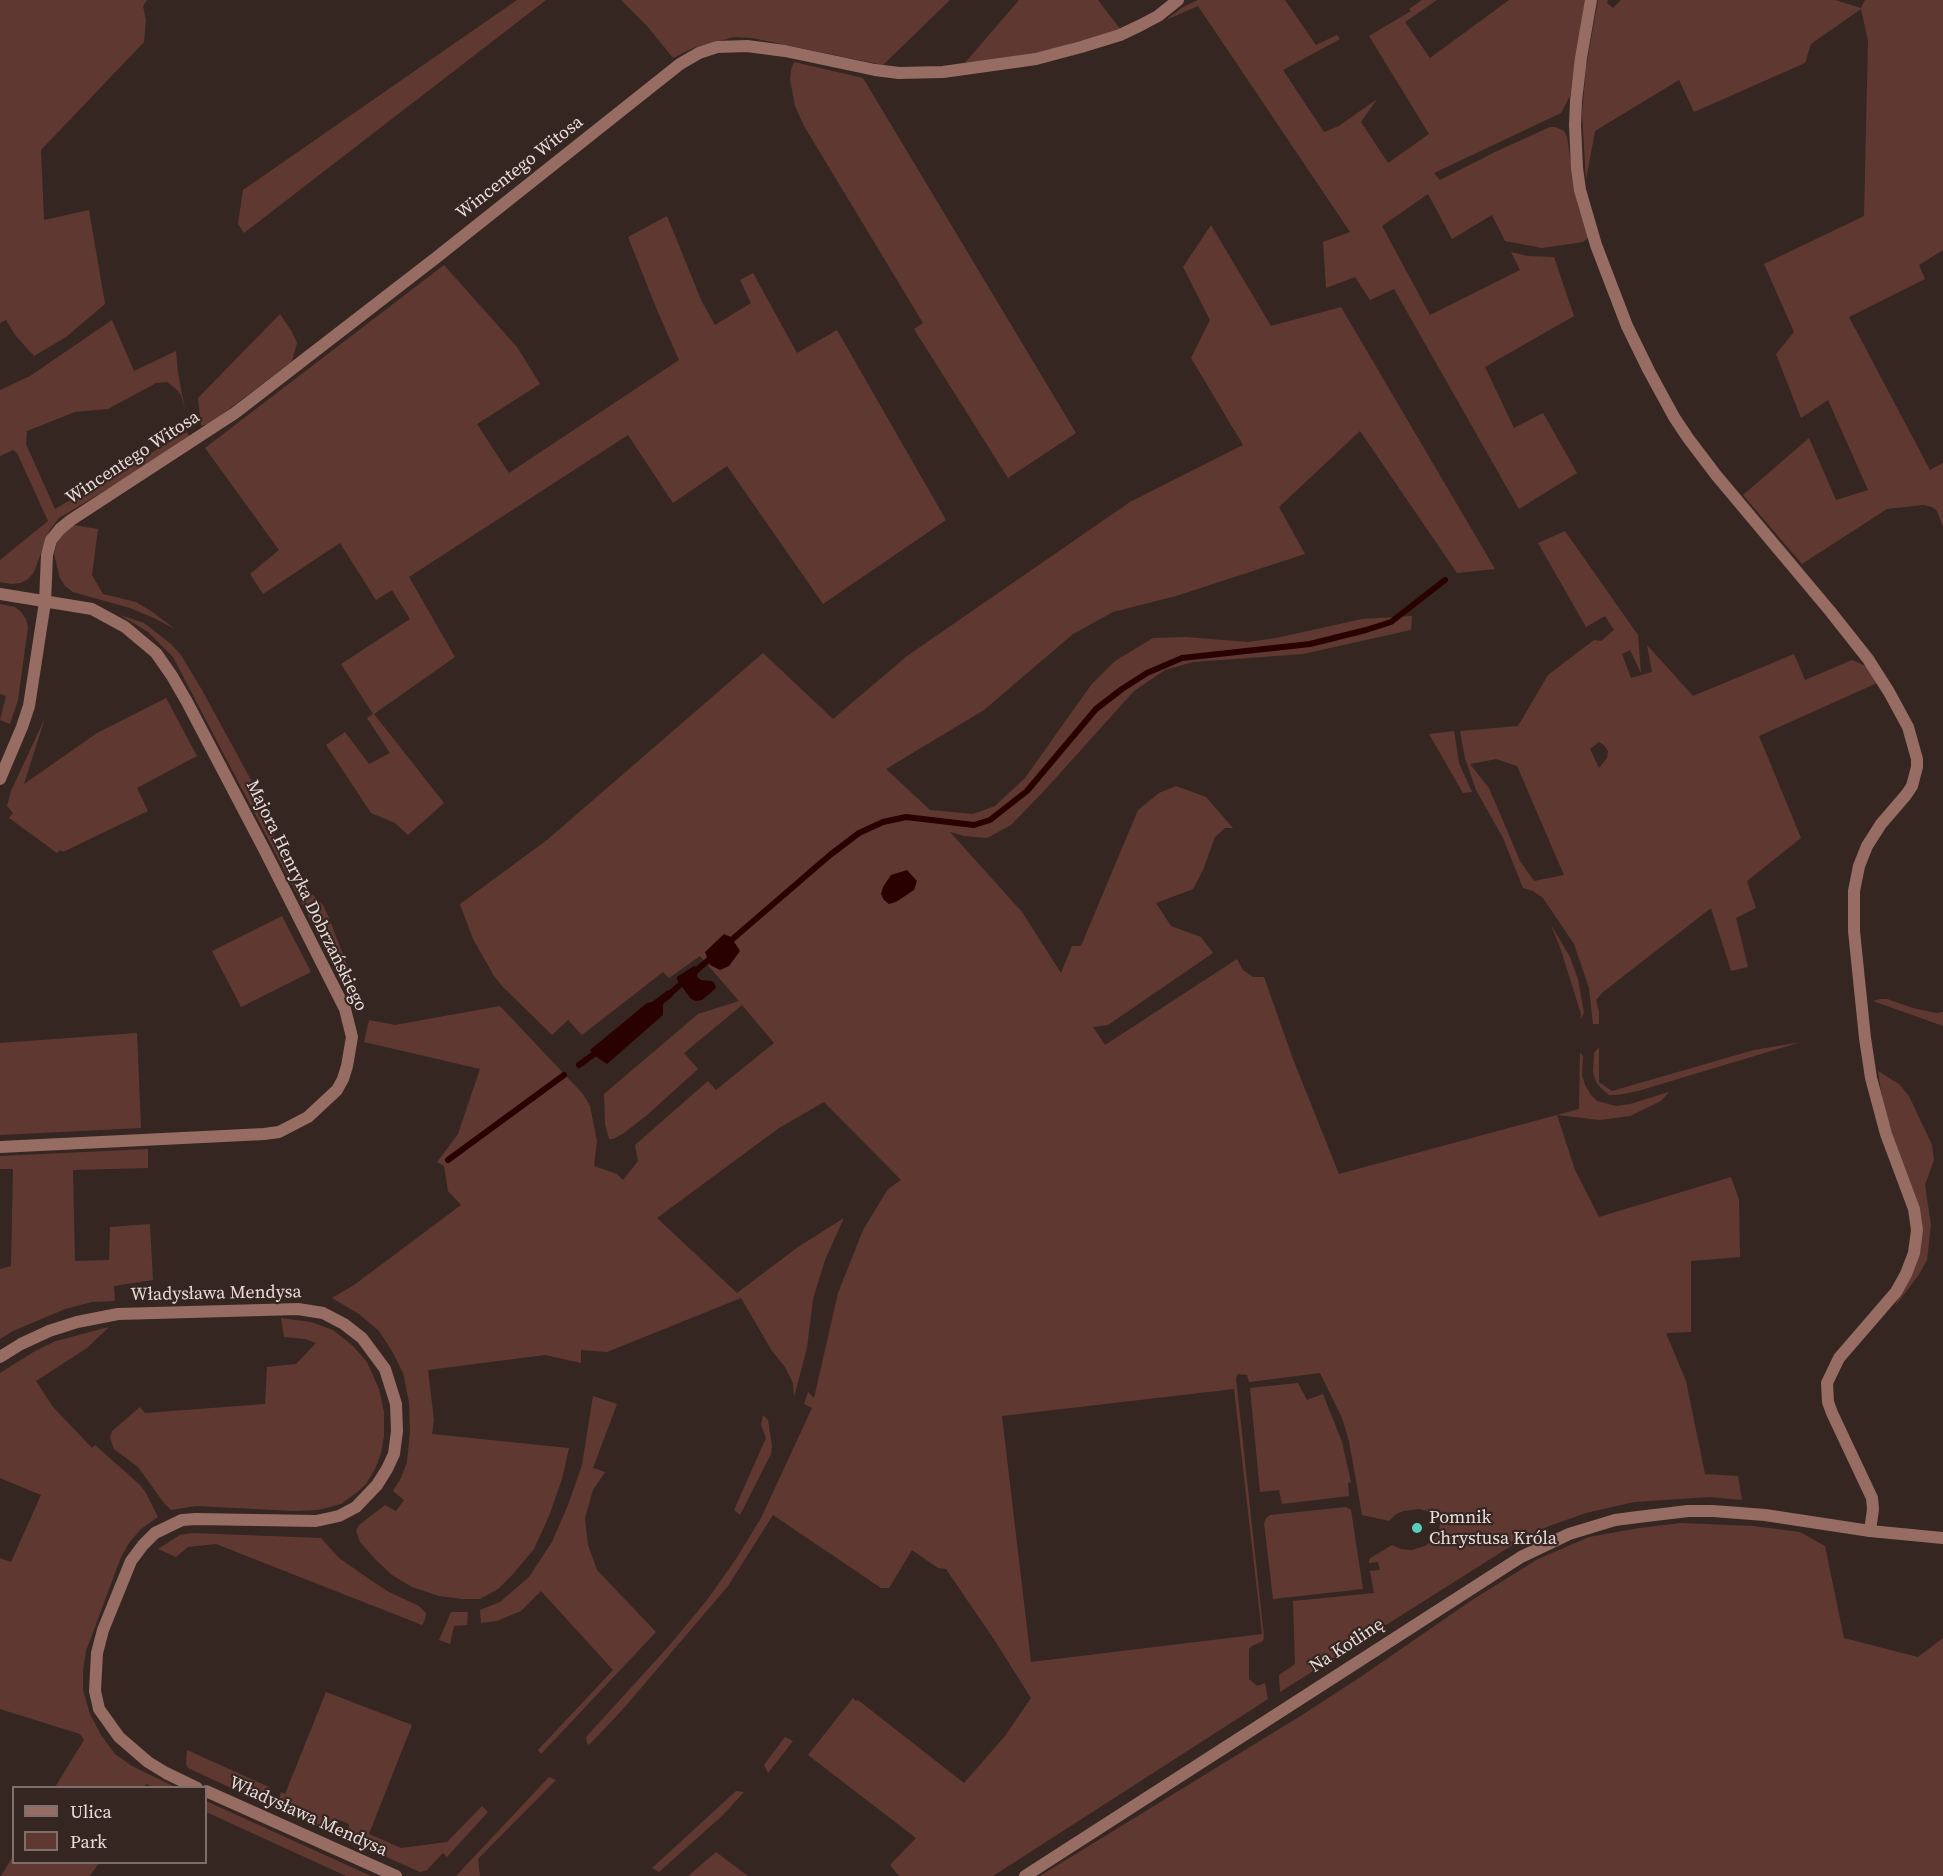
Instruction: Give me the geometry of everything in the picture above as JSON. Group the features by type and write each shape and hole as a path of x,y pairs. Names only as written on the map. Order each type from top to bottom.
{"street":[{"name":"Wincentego Witosa","path":"0,779 29,706 45,602 47,555 51,540 60,529 235,413 690,58 717,47 747,46 785,51 875,70 899,73 943,72 1036,59 1091,44 1139,26 1158,16 1178,0"},
{"path":"1591,0 1577,83 1575,125 1577,168 1583,200 1596,245 1627,326 1649,371 1688,438 1868,659 1908,727 1917,759 1912,786 1881,824 1867,846 1859,866 1854,891 1854,931 1871,1078 1886,1134 1914,1209 1917,1230 1914,1253 1896,1292 1839,1358 1827,1383 1828,1402 1832,1413 1872,1498 1870,1531"},
{"path":"0,594 45,602"},
{"name":"Majora Henryka Dobrzańskiego","path":"0,1147 279,1132 308,1117 337,1090 347,1066 352,1037 345,1009 265,851 172,676 156,653 136,634 116,620 92,609 45,602"},
{"name":"Władysława Mendysa","path":"0,1357 37,1336 77,1322 100,1317 121,1314 298,1309 323,1313 344,1324 362,1338 385,1369 396,1404 397,1431 394,1454 377,1485 356,1507 339,1516 316,1521 182,1520 155,1533 131,1561 103,1630 97,1653 94,1690 99,1708 119,1737 148,1762 194,1786"},
{"name":"Na Kotlinę","path":"1025,1876 1521,1557 1569,1534 1615,1521 1664,1513 1713,1511 1765,1515 1870,1531 1943,1538"},
{"name":"Władysława Mendysa","path":"207,1791 396,1876"}],"green space":[{"path":"0,0 147,0 143,6 146,20 144,42 41,150 44,220 89,210 105,304 66,337 34,356 16,336 6,320 0,323"},
{"path":"517,0 546,0 244,233 238,224 243,190"},
{"path":"621,0 950,0 883,65 752,38 734,37 693,48 673,58 648,27"},
{"path":"1019,0 1098,0 1120,29 1039,53 964,64"},
{"path":"1198,0 1285,0 1316,45 1337,35 1340,39 1283,70 1324,132 1339,126 1377,99 1361,122 1388,163 1429,134 1369,36 1411,11 1409,9 1422,0 1437,0 1405,22 1430,58 1509,0 1585,0 1570,96 1561,113 1434,173 1440,180 1495,152 1550,127 1555,127 1564,131 1567,137 1578,205 1588,235 1587,239 1583,242 1542,248 1505,241 1492,215 1452,239 1428,194 1382,226 1430,315 1520,270 1511,252 1528,256 1554,257 1574,316 1485,367 1514,428 1543,413 1577,473 1519,509 1394,289 1370,300 1355,277 1326,288 1323,242 1350,232 1198,6 1166,20 1183,7"},
{"path":"1598,0 1608,0 1607,3 1613,8 1621,0 1835,0 1861,8 1865,0 1943,0 1943,250 1919,265 1925,279 1849,317 1930,470 1943,463 1943,527 1937,511 1932,507 1923,505 1887,509 1802,564 1743,495 1809,438 1836,500 1868,490 1828,400 1801,418 1776,354 1794,332 1764,264 1864,216 1868,41 1861,9 1811,44 1805,63 1694,112 1679,80 1595,131 1586,180 1582,114 1586,68"},
{"path":"794,62 863,78 1076,433 1008,478 914,329 923,323 804,126 795,106 790,80"},
{"path":"667,216 702,302 715,325 751,303 740,280 753,273 797,353 837,330 946,520 823,604 727,466 673,503 628,435 409,577 455,657 374,714 444,803 408,835 395,823 371,813 326,745 345,732 369,764 390,753 367,718 373,714 341,664 410,619 392,590 376,600 340,543 263,594 250,574 279,550 205,448 444,265 517,347 540,384 477,424 509,473 679,360 628,237"},
{"path":"1211,225 1271,326 1341,307 1495,569 1457,573 1360,431 1279,507 1305,554 1176,596 1113,612 1073,634 984,710 886,769 930,810 973,814 995,806 1025,778 1091,685 1115,661 1153,638 1186,637 1248,642 1362,619 1412,616 1411,630 1303,654 1193,662 1165,670 1134,691 1011,825 987,838 950,832 1022,912 1061,973 1072,946 1081,946 1138,810 1159,793 1176,786 1206,797 1233,828 1225,828 1215,837 1203,870 1193,889 1156,903 1171,926 1201,937 1213,953 1108,1025 1093,1027 1105,1045 1237,959 1243,970 1253,977 1264,977 1293,1059 1339,1174 1579,1109 1580,1052 1583,1056 1582,1075 1585,1085 1597,1101 1616,1106 1669,1092 1661,1101 1630,1116 1600,1120 1557,1115 1575,1170 1599,1217 1731,1177 1739,1199 1740,1257 1691,1261 1691,1332 1666,1333 1686,1381 1705,1474 1738,1476 1742,1500 1710,1497 1634,1502 1586,1513 1549,1526 1522,1539 1280,1692 1279,1675 1295,1664 1293,1601 1374,1593 1370,1571 1380,1570 1378,1562 1369,1563 1369,1559 1392,1545 1412,1550 1425,1546 1437,1537 1440,1523 1431,1512 1419,1509 1396,1514 1389,1521 1362,1515 1349,1441 1342,1418 1320,1373 1249,1382 1247,1375 1238,1374 1236,1378 1264,1637 1263,1641 1249,1649 1249,1679 1257,1686 1265,1683 1268,1699 993,1876 899,1876 890,1865 916,1838 808,1755 853,1698 964,1783 1005,1736 1031,1698 946,1569 938,1568 912,1550 889,1588 881,1588 773,1515 728,1586 624,1708 589,1745 586,1737 668,1647 707,1600 761,1518 812,1408 804,1404 808,1392 814,1398 838,1293 863,1230 888,1189 901,1180 824,1102 779,1128 657,1218 737,1293 798,1247 844,1218 825,1260 813,1299 807,1348 794,1397 793,1383 785,1367 772,1351 741,1298 607,1352 581,1350 581,1363 545,1355 428,1370 434,1420 432,1434 569,1448 562,1479 549,1516 534,1549 513,1574 498,1589 480,1599 439,1596 412,1587 392,1575 360,1542 356,1531 359,1525 385,1505 396,1511 404,1500 393,1491 407,1462 410,1432 409,1402 403,1373 379,1331 359,1314 332,1298 354,1285 461,1205 448,1191 444,1166 437,1162 458,1134 480,1069 364,1042 369,1020 395,1025 500,1006 583,1094 590,1106 597,1141 594,1166 617,1174 623,1180 638,1161 635,1145 708,1081 716,1090 774,1043 742,1005 684,1053 698,1069 647,1115 624,1133 609,1139 605,1124 604,1094 698,1014 739,1001 700,956 669,978 663,972 582,1035 568,1020 552,1035 494,976 473,939 460,904 547,840 763,653 833,719 907,656 1130,502 1243,445 1191,358 1210,320 1183,267","holes":["1234,1389 1262,1634 1031,1662 1002,1416"]},
{"path":"280,314 297,343 292,361 211,423 201,426 198,398"},
{"path":"112,320 134,371 176,351 185,410 181,395 176,389 167,382 156,383 108,409 75,412 27,431 26,444 55,509 187,432 189,436 186,442 59,518 49,531 34,572 28,579 12,584 0,582 0,560 48,521 17,453 13,450 0,456 0,390 30,376"},
{"path":"73,525 98,529 92,575 103,594 136,602 175,629 130,608 73,592 65,586 60,578 54,554 58,538"},
{"path":"1565,531 1638,635 1641,673 1630,650 1622,654 1631,678 1652,672 1647,645 1693,696 1794,654 1805,680 1852,660 1868,667 1877,683 1759,736 1801,838 1747,881 1756,908 1736,918 1748,967 1731,971 1711,908 1603,992 1596,1000 1599,1024 1593,1024 1589,988 1574,944 1543,898 1523,888 1503,838 1476,790 1465,758 1460,731 1518,726 1548,675 1594,640 1601,641 1614,630 1605,616 1586,627 1538,543","holes":["1599,742 1608,751 1607,758 1599,768 1590,749","1496,759 1517,766 1564,875 1534,881 1520,861 1489,788 1470,764"]},
{"path":"0,604 15,607 26,619 28,627 18,700 10,724 0,720 6,696 0,694"},
{"path":"120,615 144,623 171,644 181,655 202,690 275,824 274,843 296,885 313,895 323,905 357,991 356,1013 345,986 173,657 148,632"},
{"path":"166,698 197,756 137,788 148,811 57,853 9,818 13,813 7,806 11,791 45,718 24,784 97,733"},
{"path":"1454,731 1459,763 1472,792 1463,793 1429,734"},
{"path":"282,916 311,972 241,1007 212,951"},
{"path":"1551,925 1570,957 1578,979 1584,1013 1580,1019 1581,1014"},
{"path":"1880,999 1936,1013 1943,1012 1943,1026 1873,1001"},
{"path":"137,1033 141,1128 0,1135 0,1043"},
{"path":"1801,1042 1618,1095 1609,1095 1601,1088 1593,1072 1594,1053 1599,1047 1599,1082 1612,1091 1754,1050"},
{"path":"1878,1071 1899,1084 1909,1096 1932,1145 1934,1160 1925,1185 1931,1225 1927,1260 1895,1306 1920,1249 1895,1143 1883,1106"},
{"path":"148,1149 148,1168 73,1170 75,1261 109,1260 110,1227 150,1224 153,1280 114,1286 115,1301 92,1302 65,1309 13,1331 0,1339 0,1269 11,1266 13,1169 0,1169 0,1156"},
{"path":"281,1318 311,1322 333,1330 353,1346 367,1362 379,1389 384,1412 384,1436 375,1469 366,1484 341,1504 318,1510 196,1506 171,1510 138,1467 114,1449 110,1438 112,1431 140,1407 145,1413 265,1404 267,1367 296,1364 316,1343 305,1339 284,1337"},
{"path":"109,1327 87,1348 36,1381 53,1407 92,1448 95,1445 140,1485 158,1517 141,1529 121,1557 86,1651 83,1690 90,1714 101,1735 115,1754 132,1766 173,1786 146,1784 145,1786 56,1786 84,1740 80,1734 0,1709 0,1558 11,1562 41,1495 0,1478 0,1373 56,1341"},
{"path":"1298,1383 1307,1400 1323,1394 1342,1442 1351,1482 1348,1483 1349,1496 1282,1504 1279,1490 1260,1492 1250,1388"},
{"path":"593,1396 617,1404 593,1468 605,1472 593,1490 585,1518 588,1545 597,1570 656,1632 541,1754 538,1750 613,1670 541,1591 521,1611 497,1621 481,1623 480,1610 500,1602 529,1577 552,1542 582,1465"},
{"path":"763,1415 768,1420 771,1454 740,1515 734,1510 766,1438 761,1425"},
{"path":"1346,1507 1351,1510 1363,1589 1273,1599 1264,1523 1266,1518 1270,1515"},
{"path":"1681,1523 1753,1526 1800,1532 1825,1546 1844,1638 1918,1657 1943,1638 1943,1876 1040,1876 1302,1715 1472,1600 1538,1559 1589,1537"},
{"path":"192,1533 321,1538 339,1558 369,1579 389,1592 419,1606 426,1613 425,1620 422,1625 216,1544 188,1547 176,1557 158,1549 180,1535"},
{"path":"451,1612 468,1612 467,1625 454,1626 450,1644 439,1640"},
{"path":"326,1692 412,1725 369,1834 401,1848 447,1842 482,1806 488,1812 447,1857 443,1853 427,1870 420,1872 346,1839 349,1824 336,1819 329,1832 277,1807 281,1792 285,1794"},
{"path":"785,1737 793,1741 768,1773 764,1765"},
{"path":"187,1750 269,1787 259,1801 188,1768"},
{"path":"549,1777 556,1780 478,1859 480,1876 456,1876"},
{"path":"736,1791 744,1792 722,1816 659,1872 652,1868"},
{"path":"207,1801 371,1876 346,1876 207,1812"},
{"path":"716,1852 748,1876 688,1876"},
{"path":"12,1858 12,1864 98,1864 90,1876 1,1876"}],"shaded area":[{"path":"907,870 917,881 914,890 889,904 881,894 883,887 891,875"},
{"path":"724,934 731,937 740,951 729,966 720,970 710,965 705,952"},
{"path":"694,966 698,967 697,977 701,980 712,981 716,988 702,1000 696,1001 691,999 677,980 677,977"},
{"path":"668,990 673,996 663,1004 663,1015 607,1064 595,1056 590,1050 647,1003"}],"waterway":[{"path":"728,943 830,855 859,833 883,822 906,817 974,825 990,820 1027,791 1096,709 1147,673 1182,658 1310,644 1366,630 1391,622 1445,580"},
{"path":"665,998 713,956"},
{"path":"579,1065 598,1051"},
{"path":"448,1160 564,1075"}],"place":[{"name":"Pomnik Chrystusa Króla","path":"1417,1528"}]}
